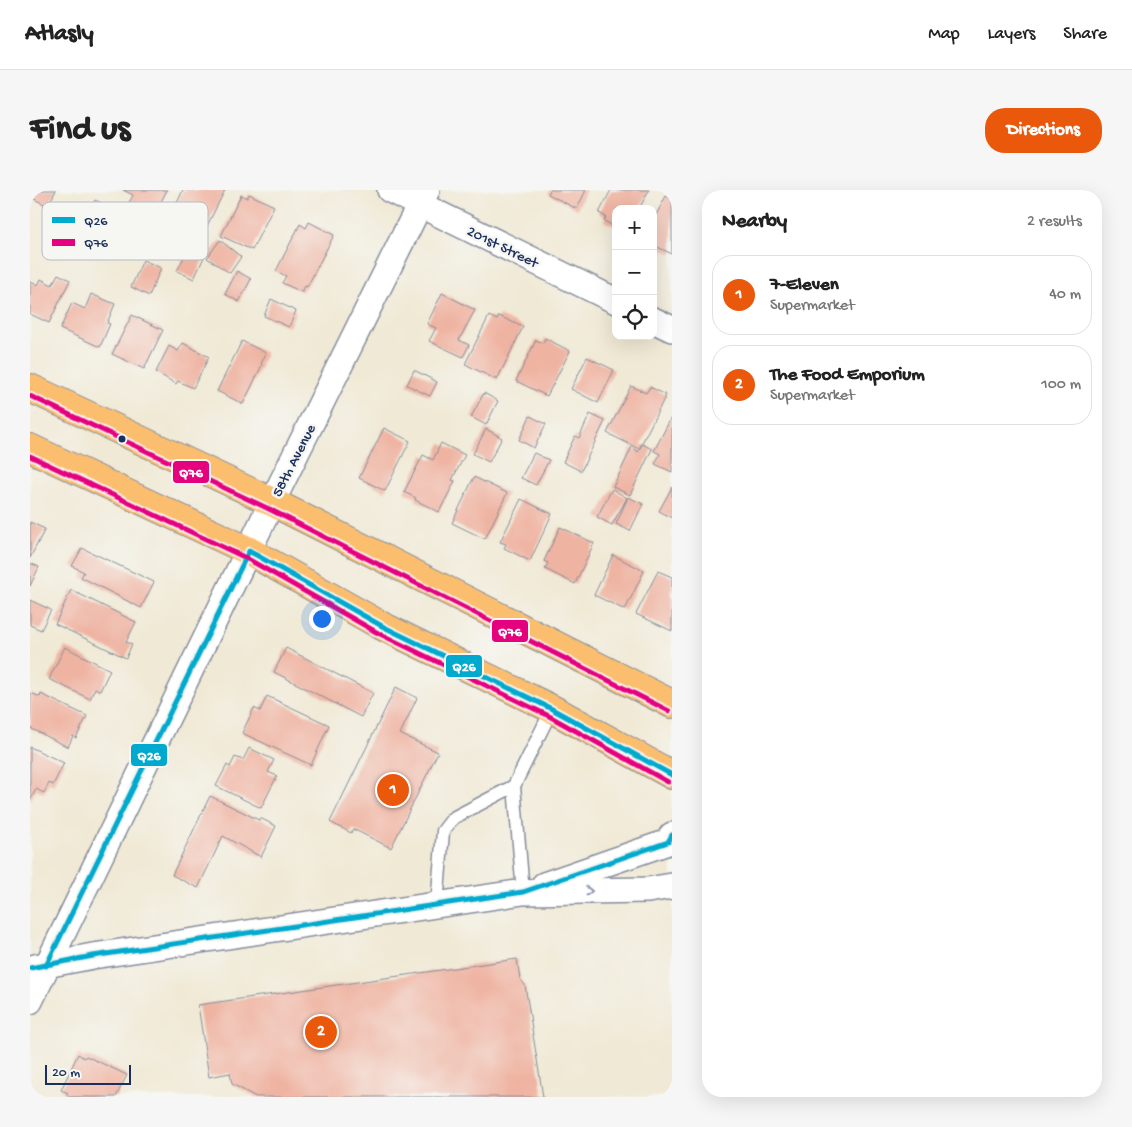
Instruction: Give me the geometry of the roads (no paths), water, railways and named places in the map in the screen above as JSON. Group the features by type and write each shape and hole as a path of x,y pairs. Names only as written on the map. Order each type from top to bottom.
{"main road":[{"path":"30,388 272,502 672,704"},
{"path":"30,448 249,551 382,626 552,709 672,774"}],"street":[{"name":"201st Street","path":"390,190 423,197 612,299"},
{"name":"58th Avenue","path":"30,1001 38,967 249,551 423,197"},
{"path":"657,322 672,329"},
{"path":"523,892 668,842 672,835"},
{"path":"38,967 93,956 523,892 648,890 672,886"}],"lane":[{"path":"523,892 514,786 552,709"},
{"path":"437,905 442,831 453,818 514,786"}],"place":[{"name":"7-Eleven","path":"393,790"},
{"name":"The Food Emporium","path":"321,1032"}]}
